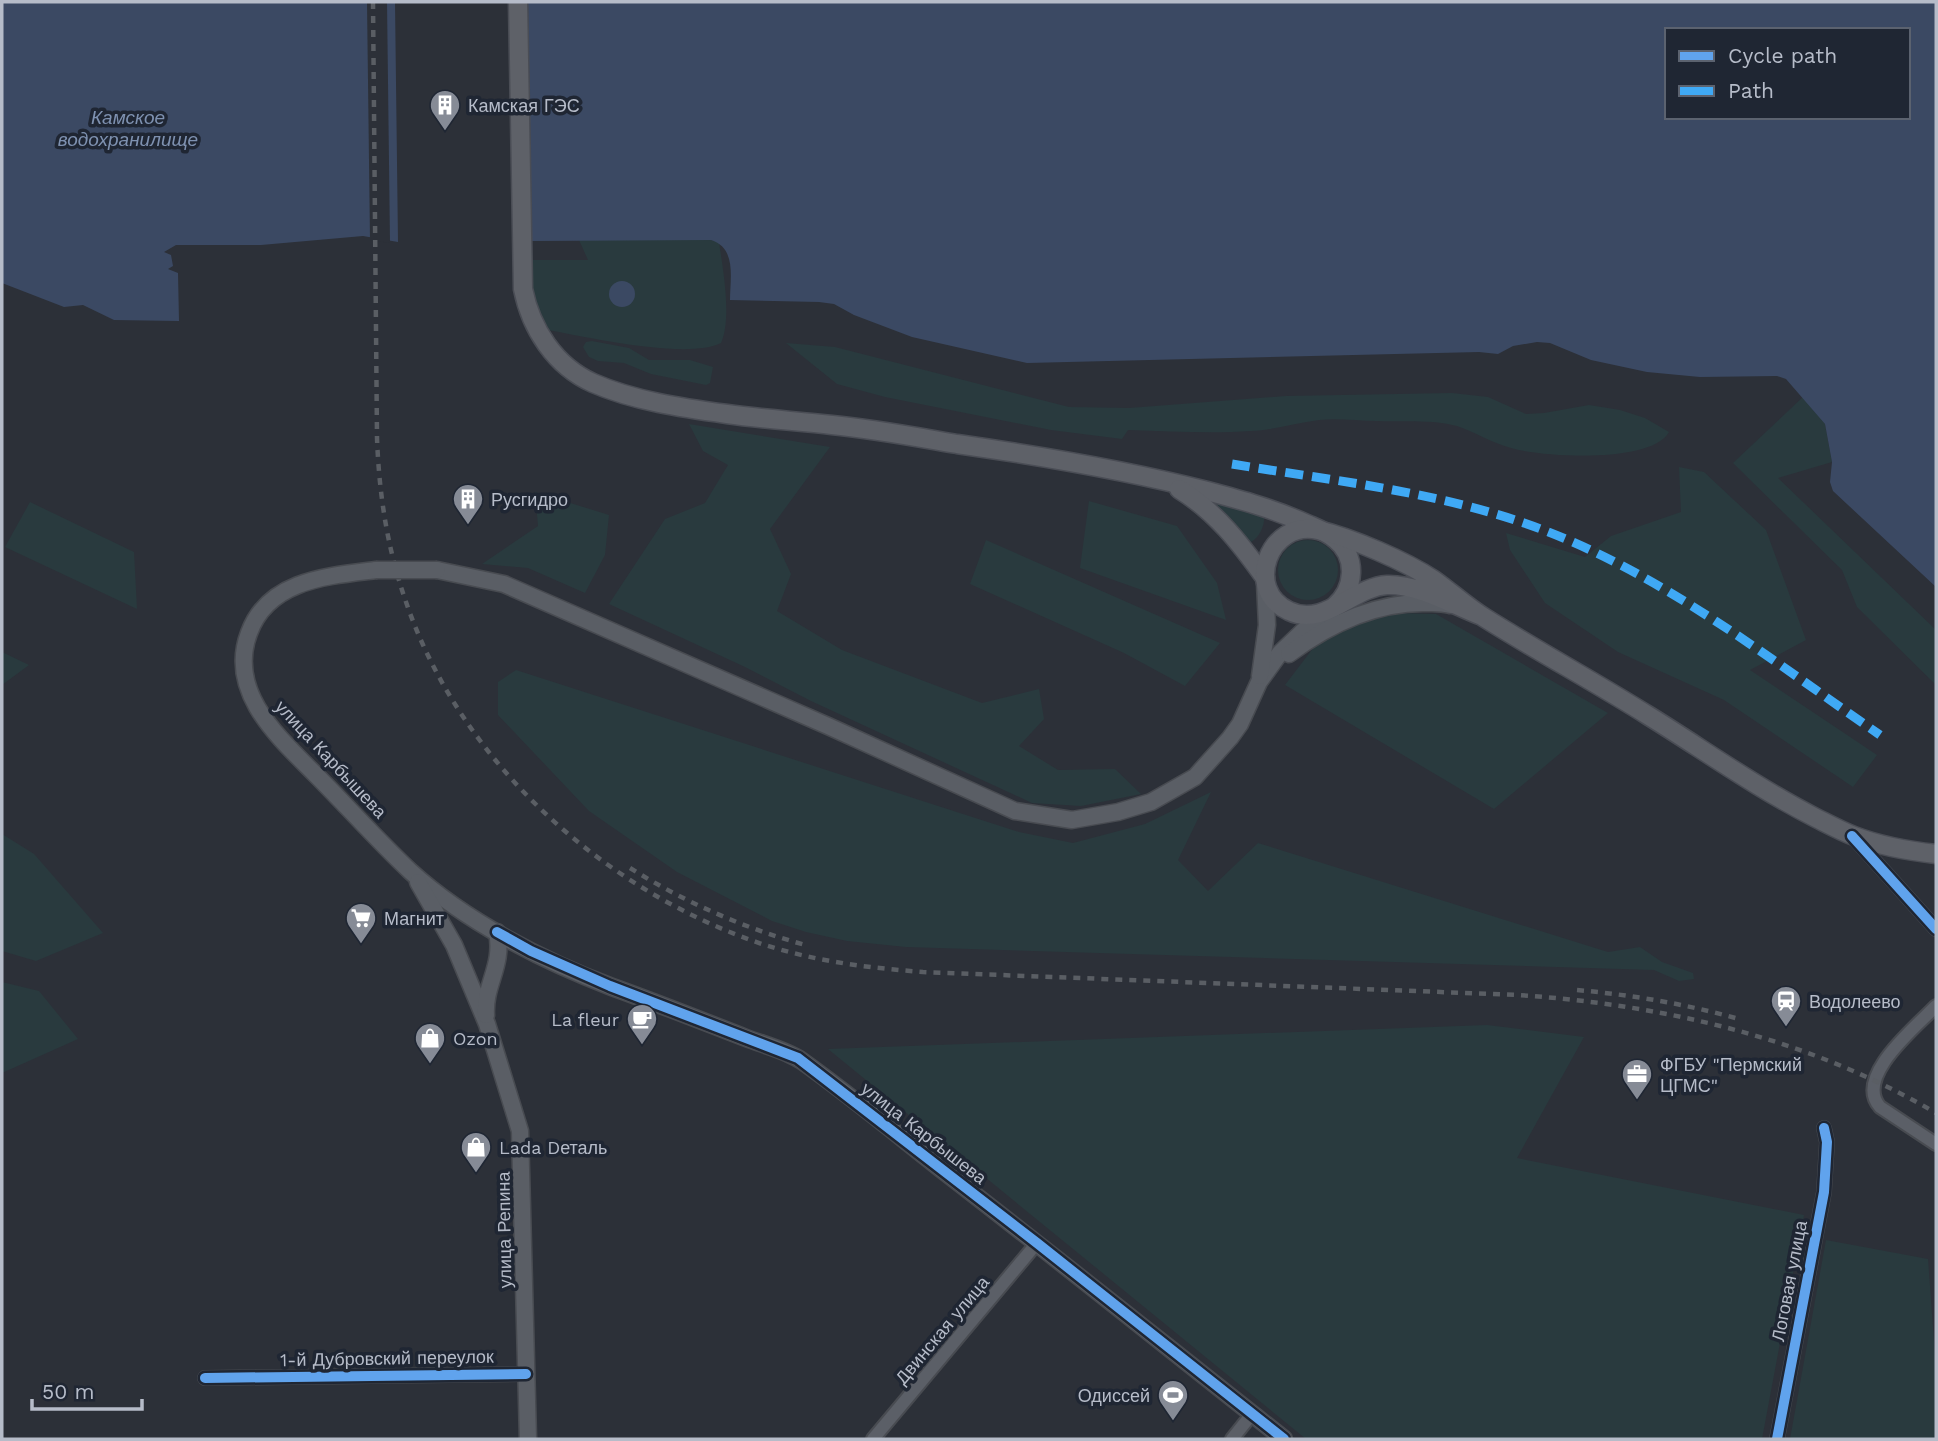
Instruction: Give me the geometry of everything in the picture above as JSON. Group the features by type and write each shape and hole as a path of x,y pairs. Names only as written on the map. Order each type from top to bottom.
{"main road":[{"path":"518,2 523,289 530,317 554,355 590,382 611,390 701,410 833,425 1030,455 1164,480 1266,506 1407,565 1433,580 1482,616 1649,716 1771,795 1852,836 1874,843 1936,854"},
{"path":"1164,480 1199,501 1213,513 1265,578"},
{"path":"1334,607 1348,589 1351,566 1341,544 1322,531 1306,529 1283,536 1268,555 1265,578 1276,602 1291,612 1318,615 1334,607 1363,591 1394,585 1422,592 1482,616"},
{"name":"улица Карбышева","path":"1284,1439 798,1058 610,986 531,951 473,918 411,872 283,742 259,712 245,681 243,652 252,623 276,595 312,580 376,569 437,570 513,588 1014,811 1072,820 1118,812 1151,802 1195,777 1240,724 1259,682 1291,641 1334,607"},
{"name":"улица Карбышева","path":"1259,682 1267,625 1265,578"},
{"path":"1259,682 1300,646 1334,625 1359,614 1410,603 1444,603 1482,616"},
{"name":"улица Репина","path":"411,872 454,945 487,1024 520,1131 528,1439"},
{"path":"454,945 463,927 473,918"},
{"path":"487,1024 487,998 496,972 499,946 497,932"},
{"path":"496,972 510,959 531,951"}],"street":[{"path":"1852,836 1936,929"},
{"path":"1936,1006 1891,1052 1878,1072 1873,1096 1886,1111 1936,1144"},
{"name":"Логовая улица","path":"1777,1439 1824,1192 1827,1142 1824,1129"},
{"name":"Двинская улица","path":"873,1439 1037,1243"},
{"name":"1-й Дубровский переулок","path":"205,1378 526,1374"},
{"path":"1232,1439 1252,1414"}],"shaded area":[{"path":"579,240 719,242 726,308 721,343 705,348 662,348 548,330 538,314 532,260 588,260"},
{"path":"586,342 629,348 649,360 690,360 713,367 710,383 706,385 651,374 624,363 598,361 589,357 583,347"},
{"path":"786,343 835,347 1069,407 1129,408 1286,396 1452,393 1488,397 1526,414 1589,405 1620,410 1645,418 1669,432 1658,442 1641,449 1595,455 1526,451 1504,446 1457,426 1417,421 1326,419 1236,432 1128,430 1122,439 1051,430 885,397 837,384"},
{"path":"1803,397 1825,424 1832,462 1778,478 1936,630 1936,685 1857,607 1842,570 1733,463"},
{"path":"689,424 830,447 770,529 791,574 777,611 842,650 982,703 1039,689 1044,719 1019,746 1058,770 1115,769 1141,794 1081,806 1032,803 609,604 665,519 705,503 728,465 703,451"},
{"path":"1679,467 1704,472 1766,530 1806,640 1750,670 1877,755 1853,787 1724,700 1618,652 1545,603 1510,550 1506,533 1585,557 1611,536 1681,512"},
{"path":"535,492 609,515 605,555 585,593 528,568 482,564 538,526"},
{"path":"1089,501 1177,526 1217,583 1226,620 1080,568"},
{"path":"30,502 134,552 137,609 5,547"},
{"path":"1215,504 1260,512 1264,519 1259,534 1251,542 1243,539"},
{"path":"986,540 1220,643 1185,686 1124,653 970,584"},
{"path":"1302,540 1314,540 1333,553 1338,570 1336,582 1325,595 1314,600 1302,600 1283,587 1278,576 1278,564 1291,545"},
{"path":"1390,613 1436,614 1608,713 1494,809 1285,685 1314,647 1348,625"},
{"path":"2,652 29,665 2,685"},
{"path":"516,670 1019,832 1073,843 1145,824 1211,792 1178,860 1208,891 1258,843 1608,952 1640,947 1662,962 1693,973 1694,979 1679,981 1654,970 906,947 847,941 806,932 772,921 677,872 589,811 498,715 498,682"},
{"path":"2,834 34,854 103,933 36,961 2,951"},
{"path":"2,982 39,991 78,1039 2,1073"},
{"path":"1487,1025 1584,1037 1517,1158 1804,1215 1762,1439 1306,1439 828,1049"},
{"path":"1826,1240 1928,1259 1936,1368 1936,1439 1790,1439"}],"water":[{"name":"Камское водохранилище","path":"2,2 395,2 398,242 363,236 261,245 176,245 164,252 171,255 173,266 168,269 178,273 179,321 114,320 83,305 64,307 2,283"},
{"path":"528,2 1936,2 1936,587 1833,491 1830,482 1832,462 1825,424 1786,379 1777,376 1700,377 1647,372 1591,360 1550,343 1537,342 1513,346 1498,354 1479,352 1027,363 912,337 854,315 834,304 730,300 731,274 728,257 719,244 711,240 532,241"},
{"path":"622,281 631,285 635,294 631,303 622,307 613,303 609,294 613,285"}],"pier":[{"path":"367,2 387,2 390,243 370,240"}],"railway":[{"path":"373,2 377,438 382,499 393,560 405,599 429,658 461,714 499,765 544,812 593,854 646,890 703,920 762,944 821,959 923,972 1518,995 1627,1007 1681,1017 1786,1045 1837,1064 1936,1113"},
{"path":"630,868 717,914 762,932 809,946"},
{"path":"1577,990 1659,1001 1739,1019"}],"marked path":[{"path":"1232,464 1416,494 1489,512 1572,542 1619,564 1709,617 1880,735"}],"cycle path":[{"path":"1852,836 1936,929"},
{"path":"497,932 531,951 610,986 798,1058 1284,1439"},
{"path":"1777,1439 1824,1192 1827,1142 1824,1128"},
{"path":"205,1378 526,1374"}],"place":[{"name":"Камская ГЭС","path":"445,132"},
{"name":"Русгидро","path":"468,526"},
{"name":"Магнит","path":"361,945"},
{"name":"Водолеево","path":"1786,1028"},
{"name":"La fleur","path":"642,1046"},
{"name":"Ozon","path":"430,1065"},
{"name":"ФГБУ \"Пермский ЦГМС\"","path":"1637,1101"},
{"name":"Lada Dеталь","path":"476,1174"},
{"name":"Одиссей","path":"1173,1422"}]}
